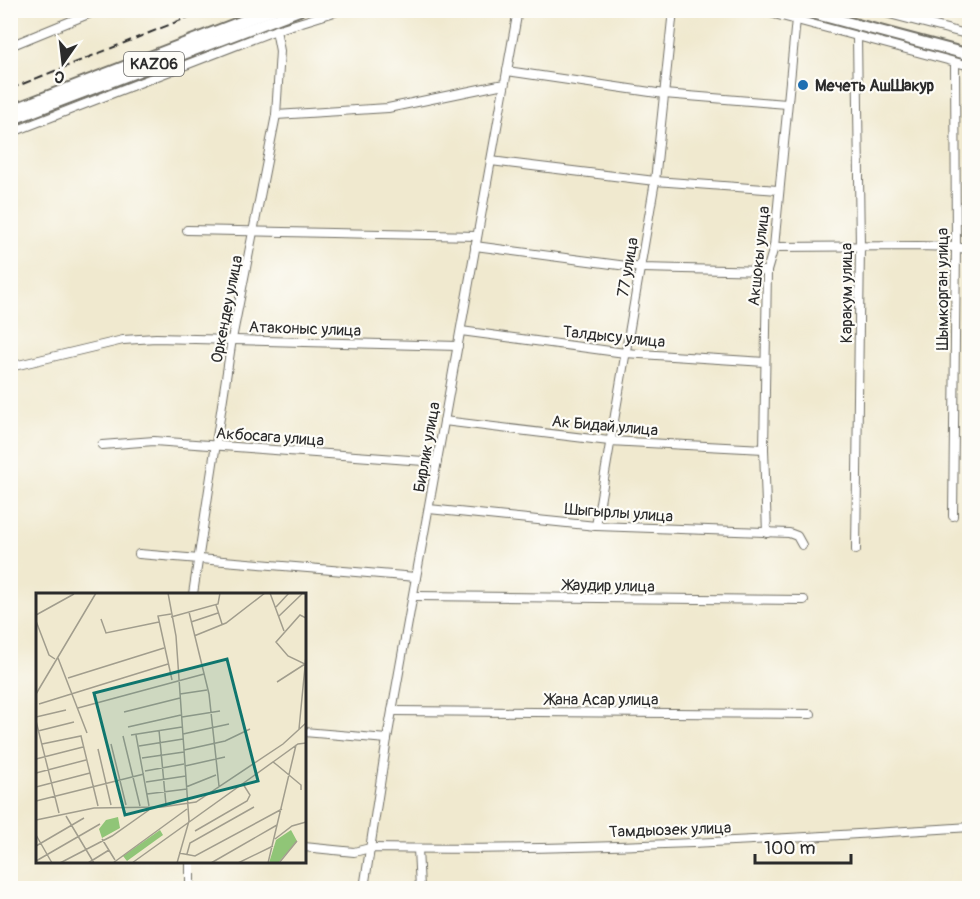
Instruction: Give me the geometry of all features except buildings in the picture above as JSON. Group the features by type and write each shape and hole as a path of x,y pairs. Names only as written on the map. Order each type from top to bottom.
{"highway":[{"name":"KАZ06","path":"10,111 272,10"},
{"name":"KАZ06","path":"10,120 299,10"},
{"path":"830,10 969,47"},
{"path":"798,15 969,55"}],"street":[{"path":"10,46 98,10"},
{"path":"10,133 276,30 341,10"},
{"name":"Бирлик улица","path":"364,888 387,739 518,10"},
{"name":"77 улица","path":"596,526 609,441 642,268 655,181 673,10"},
{"path":"759,10 798,15 857,36 969,66"},
{"path":"874,10 969,35"},
{"name":"Акшокы улица","path":"766,533 764,449 767,271 774,247 778,190 798,15"},
{"name":"Оркендеу улица","path":"193,593 232,339 276,115 280,51 276,30"},
{"name":"Каракум улица","path":"856,550 860,247 857,36"},
{"name":"Шымкорган улица","path":"953,516 956,247 955,63"},
{"path":"507,72 663,94 787,104"},
{"path":"276,115 388,108 504,84"},
{"path":"491,160 655,181 778,190"},
{"path":"187,230 477,236"},
{"path":"476,246 642,268 767,271"},
{"path":"774,247 956,247 969,250"},
{"name":"Талдысу улица","path":"461,331 625,353 765,362"},
{"name":"Атаконыс улица","path":"10,367 123,340 232,339 458,346"},
{"name":"Ак Бидай улица","path":"444,421 609,441 764,449"},
{"name":"Акбосага улица","path":"102,445 154,441 437,462"},
{"name":"Шыгырлы улица","path":"429,509 596,526 794,534 802,545"},
{"path":"139,554 416,577"},
{"name":"Жаудир улица","path":"414,596 804,600"},
{"name":"Жана Асар улица","path":"392,711 811,714"},
{"path":"306,732 387,739"},
{"name":"Тамдыозек улица","path":"306,848 354,852 370,848 646,844 969,827"},
{"path":"418,849 420,888"},
{"path":"190,863 190,888"}],"railway":[{"path":"10,89 206,10"}],"place":[{"name":"Мечеть АшШакур","path":"803,85"}]}
